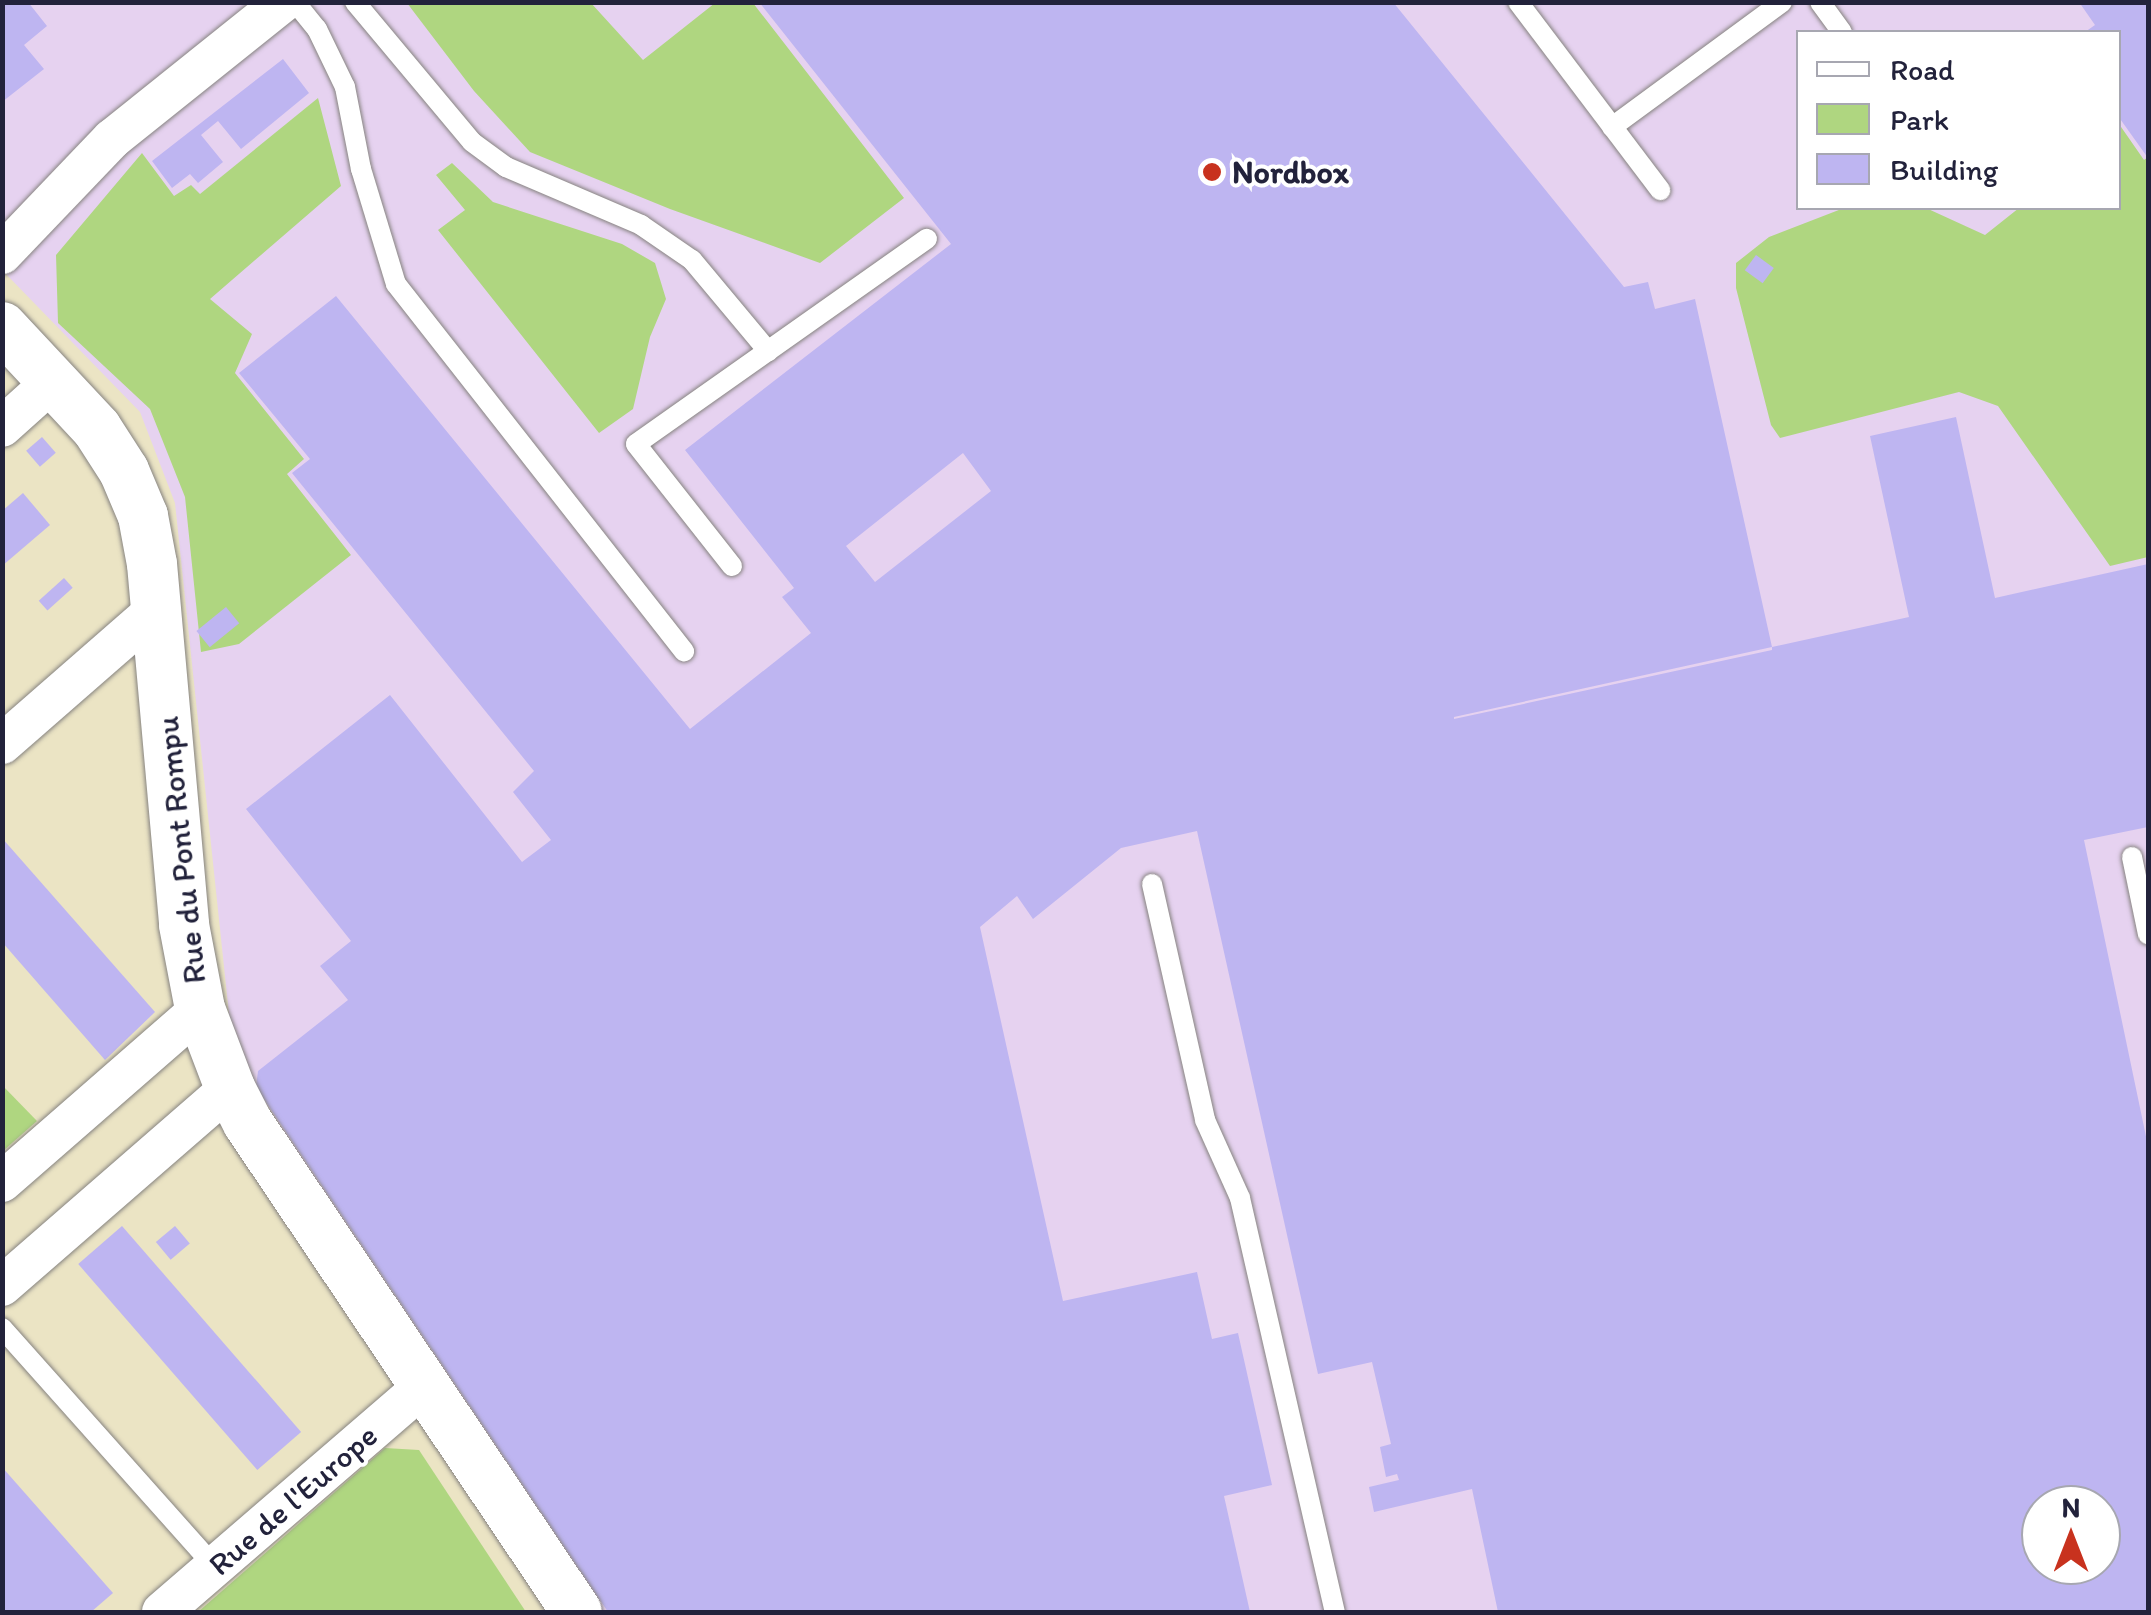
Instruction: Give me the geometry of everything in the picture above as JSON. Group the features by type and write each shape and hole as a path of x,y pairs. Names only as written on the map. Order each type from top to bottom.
{"street":[{"path":"2,254 112,139 283,2"},
{"name":"Rue du Pont Rompu","path":"2,327 97,429 134,493 150,545 179,878 200,1009 230,1088 248,1122 576,1612"},
{"path":"2,427 54,381"},
{"path":"2,744 156,609"},
{"path":"2,1182 200,1009"},
{"path":"2,1286 230,1088"},
{"name":"Rue de l'Europe","path":"162,1612 423,1387"}],"lane":[{"path":"294,2 318,29 345,87 361,169 396,284 684,651"},
{"path":"355,2 472,142 506,168 641,225 692,260 768,351"},
{"path":"1518,2 1660,190"},
{"path":"1612,126 1782,2"},
{"path":"1820,2 1841,30"},
{"path":"732,566 636,444 926,239"},
{"path":"2132,857 2148,934"},
{"path":"1152,884 1205,1120 1240,1198 1335,1612"},
{"path":"2,1328 216,1566"}],"shaded area":[{"path":"3,3 2148,3 2148,1612 591,1612 233,1052 175,503 140,412 3,271"}],"green space":[{"path":"407,3 591,3 643,60 715,3 753,3 904,198 820,263 670,209 530,152 474,91"},
{"path":"318,98 341,186 210,299 252,334 235,373 304,459 287,474 351,555 239,644 201,652 185,497 150,409 58,323 56,255 142,153 174,196 191,185 200,194"},
{"path":"2121,127 2144,160 2148,157 2148,557 2110,566 1998,406 1959,392 1780,438 1771,425 1736,288 1736,263 1769,237 1839,210 1930,210 1985,235 2016,210 2121,210"},
{"path":"452,163 493,202 622,244 655,263 666,299 650,337 633,409 599,433 438,230 465,210 436,175"},
{"path":"2,1085 37,1121 3,1151 2,1151"},
{"path":"385,1448 419,1450 526,1612 198,1612"}],"building":[{"path":"2,2 28,2 47,26 24,45 44,69 2,102"},
{"path":"759,2 1393,2 1624,287 1648,282 1655,309 1695,299 1772,647 1909,617 1870,436 1956,417 1995,598 2148,564 2148,827 2084,840 2148,1146 2148,1612 1498,1612 1472,1489 1374,1512 1369,1487 1399,1480 1397,1474 1386,1477 1380,1447 1391,1444 1372,1362 1318,1374 1197,831 1121,848 1033,919 1017,896 980,927 1063,1301 1197,1272 1212,1339 1238,1333 1272,1485 1224,1496 1250,1612 608,1612 256,1087 258,1071 348,1000 320,966 351,941 246,809 390,695 522,862 551,840 513,792 534,771 292,473 310,459 239,373 336,296 690,729 811,633 782,597 794,588 685,450 951,244","holes":["963,453 991,491 875,582 846,546","1772,647 1772,650 1454,719"]},
{"path":"2079,2 2148,2 2148,158 2121,120 2121,30 2088,30 2095,25"},
{"path":"283,59 309,93 241,149 218,121 201,135 223,162 198,183 190,174 172,188 152,161"},
{"path":"1756,255 1774,268 1763,283 1745,270"},
{"path":"42,437 56,453 40,467 26,451"},
{"path":"23,493 50,525 2,566 2,511"},
{"path":"64,578 73,588 47,610 39,601"},
{"path":"226,607 239,623 210,647 196,631"},
{"path":"2,838 155,1012 105,1060 2,942"},
{"path":"122,1226 301,1432 257,1470 78,1264"},
{"path":"175,1226 190,1244 171,1260 156,1242"},
{"path":"2,1467 113,1593 91,1612 2,1612"}],"place":[{"name":"Nordbox","path":"1212,172"}]}
